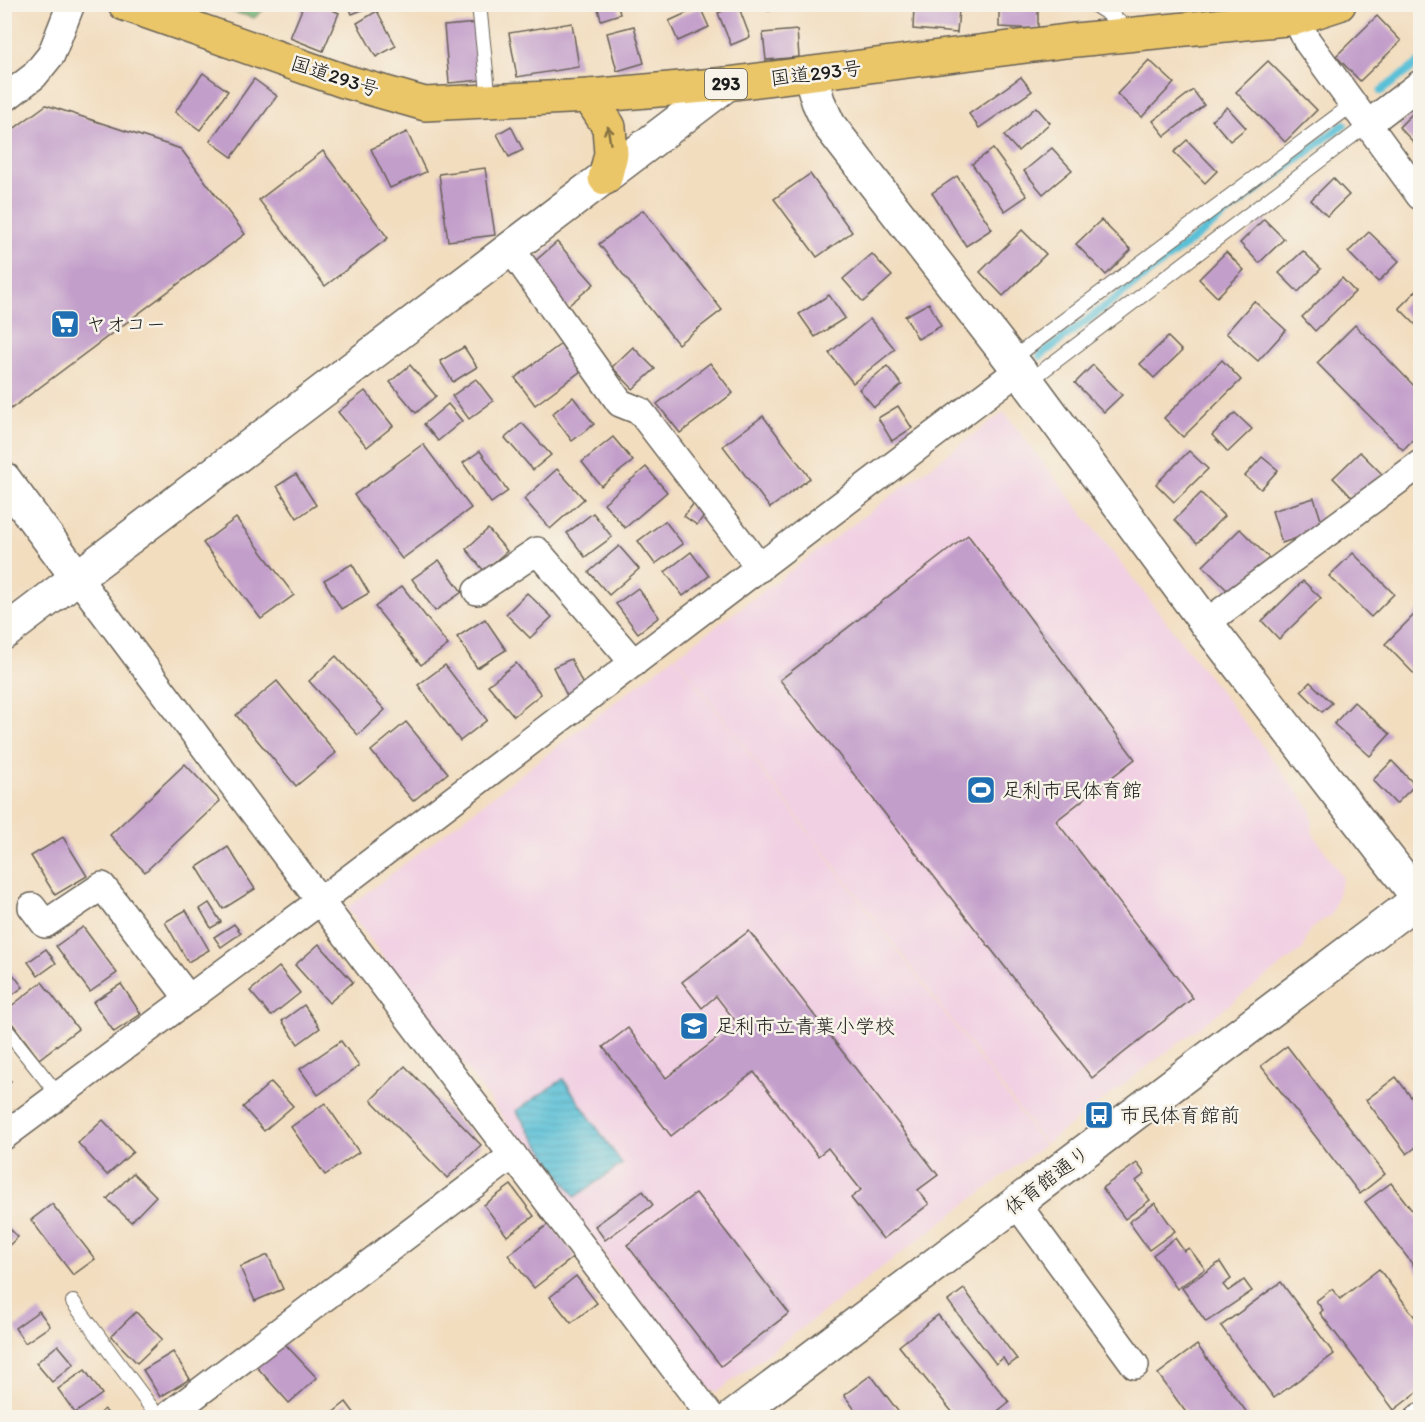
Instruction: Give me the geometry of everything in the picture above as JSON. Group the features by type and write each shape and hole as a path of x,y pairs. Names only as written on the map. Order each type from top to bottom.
{"highway":[{"name":"国道293号","path":"125,4 344,81 425,104 589,96 727,84 1066,41 1296,18 1339,4"},
{"path":"589,96 609,128 611,154 604,178"}],"street":[{"path":"4,99 34,76 51,55 71,4"},
{"path":"1296,18 1307,41 1420,196"},
{"path":"810,74 818,101 829,125 1019,371 1206,623 1420,899"},
{"path":"4,633 727,84"},
{"path":"1360,114 1420,84"},
{"path":"511,249 620,403 640,411 760,568"},
{"path":"4,1136 320,902 1019,371"},
{"path":"1206,623 1420,464"},
{"path":"4,479 320,902 712,1418"},
{"path":"477,591 537,551 634,663"},
{"path":"32,908 45,924 102,886 189,999"},
{"name":"体育館通り","path":"732,1418 1420,899"},
{"path":"165,1418 513,1155"},
{"path":"1016,1203 1135,1365"}],"lane":[{"path":"479,4 489,101"},
{"path":"1093,4 1133,34"},
{"path":"1019,371 1360,114"},
{"path":"1019,371 1360,114"},
{"path":"4,1027 59,1096"},
{"path":"73,1302 159,1418"}],"shaded area":[{"path":"1004,412 1311,809 1313,834 1343,877 1332,914 1309,930 1303,949 1045,1144 676,656"},
{"name":"足利市立青葉小学校","path":"675,656 1044,1145 717,1392 701,1385 347,908"}],"green space":[{"path":"211,5 269,5 254,18"}],"water":[{"path":"563,1079 622,1164 575,1197 516,1111"}],"building":[{"path":"304,4 319,4 339,13 323,51 290,38"},
{"path":"348,4 375,4 375,5 352,14"},
{"path":"767,4 801,4 801,6 768,11"},
{"path":"999,4 1038,4 1038,29 999,27"},
{"path":"597,5 618,5 620,14 601,20"},
{"path":"738,5 750,37 731,45 718,13"},
{"path":"914,6 959,10 957,33 913,29"},
{"path":"700,7 709,27 678,41 669,21"},
{"path":"377,11 396,46 376,57 357,23"},
{"path":"1377,16 1401,41 1360,81 1336,56"},
{"path":"477,23 482,80 449,83 444,26"},
{"path":"572,23 579,67 517,77 509,33"},
{"path":"634,26 644,63 617,71 607,33"},
{"path":"797,30 799,57 766,60 763,33"},
{"path":"1149,60 1174,83 1142,117 1117,94"},
{"path":"1268,61 1317,110 1285,142 1236,92"},
{"path":"203,73 228,91 200,130 175,112"},
{"path":"1021,77 1032,91 979,128 969,114"},
{"path":"254,79 277,96 232,157 210,141"},
{"path":"1193,90 1204,105 1165,136 1153,121"},
{"name":"ヤオコー","path":"46,105 181,149 245,234 4,414 4,136"},
{"path":"1420,106 1420,149 1399,127"},
{"path":"1036,107 1050,123 1018,151 1004,136"},
{"path":"1227,107 1246,128 1230,141 1212,120"},
{"path":"511,126 523,150 509,157 497,134"},
{"path":"407,132 426,172 390,188 371,149"},
{"path":"1187,140 1217,171 1205,183 1174,152"},
{"path":"1052,148 1072,170 1043,194 1024,171"},
{"path":"993,149 1027,196 1005,211 972,164"},
{"path":"323,151 388,238 325,286 259,200"},
{"path":"485,168 495,235 448,241 439,174"},
{"path":"810,174 852,232 817,257 774,199"},
{"path":"957,176 992,229 966,246 932,193"},
{"path":"1333,178 1349,195 1327,216 1311,200"},
{"path":"643,210 722,310 678,344 599,244"},
{"path":"1264,219 1284,239 1259,263 1240,243"},
{"path":"1101,220 1131,250 1106,275 1076,244"},
{"path":"1022,230 1046,254 1003,296 980,272"},
{"path":"1369,232 1399,261 1378,282 1348,252"},
{"path":"557,242 594,284 563,310 527,268"},
{"path":"1303,251 1321,269 1298,292 1279,273"},
{"path":"1226,252 1244,270 1217,297 1199,279"},
{"path":"872,254 892,276 863,302 843,279"},
{"path":"1342,278 1355,292 1315,331 1302,317"},
{"path":"1420,287 1420,329 1399,308"},
{"path":"829,295 845,318 815,337 799,314"},
{"path":"1254,301 1286,330 1258,361 1226,333"},
{"path":"929,303 941,326 918,339 905,316"},
{"path":"870,319 895,349 853,383 829,353"},
{"path":"1355,325 1420,392 1420,432 1403,450 1317,363"},
{"path":"1168,337 1182,351 1154,378 1140,364"},
{"path":"561,344 581,371 535,405 515,378"},
{"path":"464,347 477,367 453,382 440,361"},
{"path":"633,347 655,369 633,389 612,367"},
{"path":"1222,360 1241,380 1183,437 1164,418"},
{"path":"710,363 733,393 680,433 657,404"},
{"path":"410,365 436,396 416,413 390,382"},
{"path":"1093,365 1122,395 1104,412 1075,383"},
{"path":"887,366 902,385 874,407 859,389"},
{"path":"476,379 493,401 469,419 452,396"},
{"path":"365,391 393,426 367,447 338,412"},
{"path":"573,397 594,424 572,441 552,414"},
{"path":"448,404 462,421 438,441 424,424"},
{"path":"898,406 912,428 892,441 878,418"},
{"path":"1235,413 1252,429 1228,452 1212,435"},
{"path":"763,416 810,478 770,508 723,446"},
{"path":"522,423 551,455 533,470 505,438"},
{"path":"613,437 633,461 601,486 582,462"},
{"path":"423,444 471,508 402,559 354,495"},
{"path":"480,451 508,491 491,503 463,463"},
{"path":"1189,451 1208,469 1174,502 1156,484"},
{"path":"1360,452 1383,475 1356,501 1333,478"},
{"path":"1262,457 1278,470 1261,489 1245,476"},
{"path":"646,467 667,492 625,528 604,503"},
{"path":"557,469 584,499 550,529 524,499"},
{"path":"296,474 316,505 297,518 277,486"},
{"path":"1201,493 1224,516 1197,543 1174,520"},
{"path":"1314,498 1324,529 1282,543 1272,511"},
{"path":"694,503 706,513 697,525 684,516"},
{"path":"593,513 612,537 585,557 567,533"},
{"path":"236,518 294,595 261,619 203,543"},
{"path":"665,521 683,544 655,564 638,541"},
{"path":"488,529 507,551 484,571 466,549"},
{"path":"1240,529 1269,558 1232,595 1203,566"},
{"name":"足利市民体育館","path":"968,535 1135,759 1056,821 1193,998 1092,1078 780,680"},
{"path":"619,546 639,569 609,595 589,572"},
{"path":"691,552 709,576 683,596 665,572"},
{"path":"1353,553 1394,594 1371,617 1329,576"},
{"path":"439,560 462,592 435,611 412,579"},
{"path":"352,564 369,593 341,609 324,580"},
{"path":"1303,581 1321,598 1279,639 1262,621"},
{"path":"402,586 448,645 421,665 375,607"},
{"path":"638,588 659,617 638,633 616,604"},
{"path":"527,593 552,617 530,638 506,614"},
{"path":"1420,609 1420,680 1385,644"},
{"path":"485,619 506,650 477,668 457,637"},
{"path":"336,656 385,710 358,735 309,681"},
{"path":"571,659 586,692 569,700 553,667"},
{"path":"516,663 541,694 514,716 488,685"},
{"path":"445,665 487,720 460,741 418,685"},
{"path":"277,681 336,753 296,786 236,715"},
{"path":"1310,682 1332,703 1322,712 1301,691"},
{"path":"1354,702 1390,734 1370,756 1334,724"},
{"path":"406,722 448,773 413,801 371,751"},
{"path":"1392,761 1415,785 1396,804 1373,780"},
{"path":"185,764 220,801 145,872 110,835"},
{"path":"63,837 87,876 55,895 31,856"},
{"path":"228,847 255,889 223,909 197,867"},
{"path":"209,903 221,922 211,928 200,909"},
{"path":"186,910 209,950 188,962 165,922"},
{"path":"234,924 241,933 221,947 214,937"},
{"path":"83,927 117,973 90,992 56,946"},
{"path":"749,931 938,1175 918,1190 929,1204 883,1239 851,1198 861,1190 828,1148 818,1156 754,1072 671,1136 603,1047 628,1028 666,1078 737,1023 716,996 702,1008 682,982"},
{"path":"319,944 353,982 329,1003 295,965"},
{"path":"46,949 56,963 38,976 28,962"},
{"path":"4,963 23,987 4,1001"},
{"path":"279,967 300,993 271,1016 250,991"},
{"path":"42,982 78,1029 39,1059 5,1011"},
{"path":"121,984 141,1014 114,1032 93,1002"},
{"path":"304,1005 320,1028 298,1044 282,1021"},
{"path":"341,1041 359,1066 318,1095 300,1069"},
{"path":"1287,1046 1385,1174 1360,1194 1261,1066"},
{"path":"405,1066 481,1145 447,1178 371,1100"},
{"path":"4,1073 11,1081 4,1086"},
{"path":"1396,1077 1420,1109 1420,1144 1407,1154 1366,1100"},
{"path":"271,1082 293,1106 264,1131 243,1107"},
{"path":"325,1103 359,1152 325,1175 291,1127"},
{"path":"103,1120 133,1152 107,1175 78,1143"},
{"path":"1137,1163 1145,1174 1136,1181 1150,1200 1125,1219 1102,1188"},
{"path":"133,1173 156,1196 131,1222 107,1199"},
{"path":"1391,1183 1420,1221 1420,1274 1365,1202"},
{"path":"511,1185 534,1216 507,1236 484,1205"},
{"path":"643,1191 653,1205 605,1240 595,1226"},
{"path":"696,1193 789,1313 721,1366 627,1245"},
{"path":"1155,1203 1175,1231 1149,1250 1129,1222"},
{"path":"52,1204 95,1259 73,1275 31,1220"},
{"path":"4,1223 18,1237 4,1250"},
{"path":"550,1223 575,1256 534,1288 508,1255"},
{"path":"1175,1238 1184,1251 1189,1248 1205,1269 1177,1289 1153,1255"},
{"path":"268,1255 283,1289 255,1301 240,1267"},
{"path":"1220,1262 1231,1279 1223,1285 1228,1291 1244,1280 1252,1291 1206,1322 1182,1288"},
{"path":"1379,1269 1420,1324 1420,1390 1394,1410 1320,1313 1323,1310 1316,1301 1332,1289 1340,1299"},
{"path":"576,1276 597,1303 571,1323 550,1297"},
{"path":"1281,1282 1334,1354 1274,1398 1221,1326"},
{"path":"964,1289 1017,1359 1008,1366 1003,1358 996,1364 948,1301"},
{"path":"39,1311 50,1326 25,1343 15,1328"},
{"path":"136,1312 162,1339 137,1363 111,1336"},
{"path":"938,1315 1009,1402 989,1418 957,1418 899,1346"},
{"path":"283,1342 317,1378 289,1403 256,1366"},
{"path":"58,1345 74,1364 52,1382 36,1363"},
{"path":"1197,1345 1251,1418 1190,1418 1158,1374"},
{"path":"173,1352 190,1379 160,1397 143,1370"},
{"path":"85,1370 102,1394 75,1413 58,1389"},
{"path":"871,1375 903,1418 861,1418 844,1395"},
{"path":"346,1402 358,1418 326,1418"},
{"path":"104,1409 112,1418 95,1418"}],"waterway":[{"path":"1381,91 1420,62"},
{"path":"1040,356 1344,124"}],"place":[{"name":"ヤオコー","path":"65,324"},
{"name":"足利市民体育館","path":"981,790"},
{"name":"足利市立青葉小学校","path":"694,1026"},
{"name":"市民体育館前","path":"1099,1115"}]}
